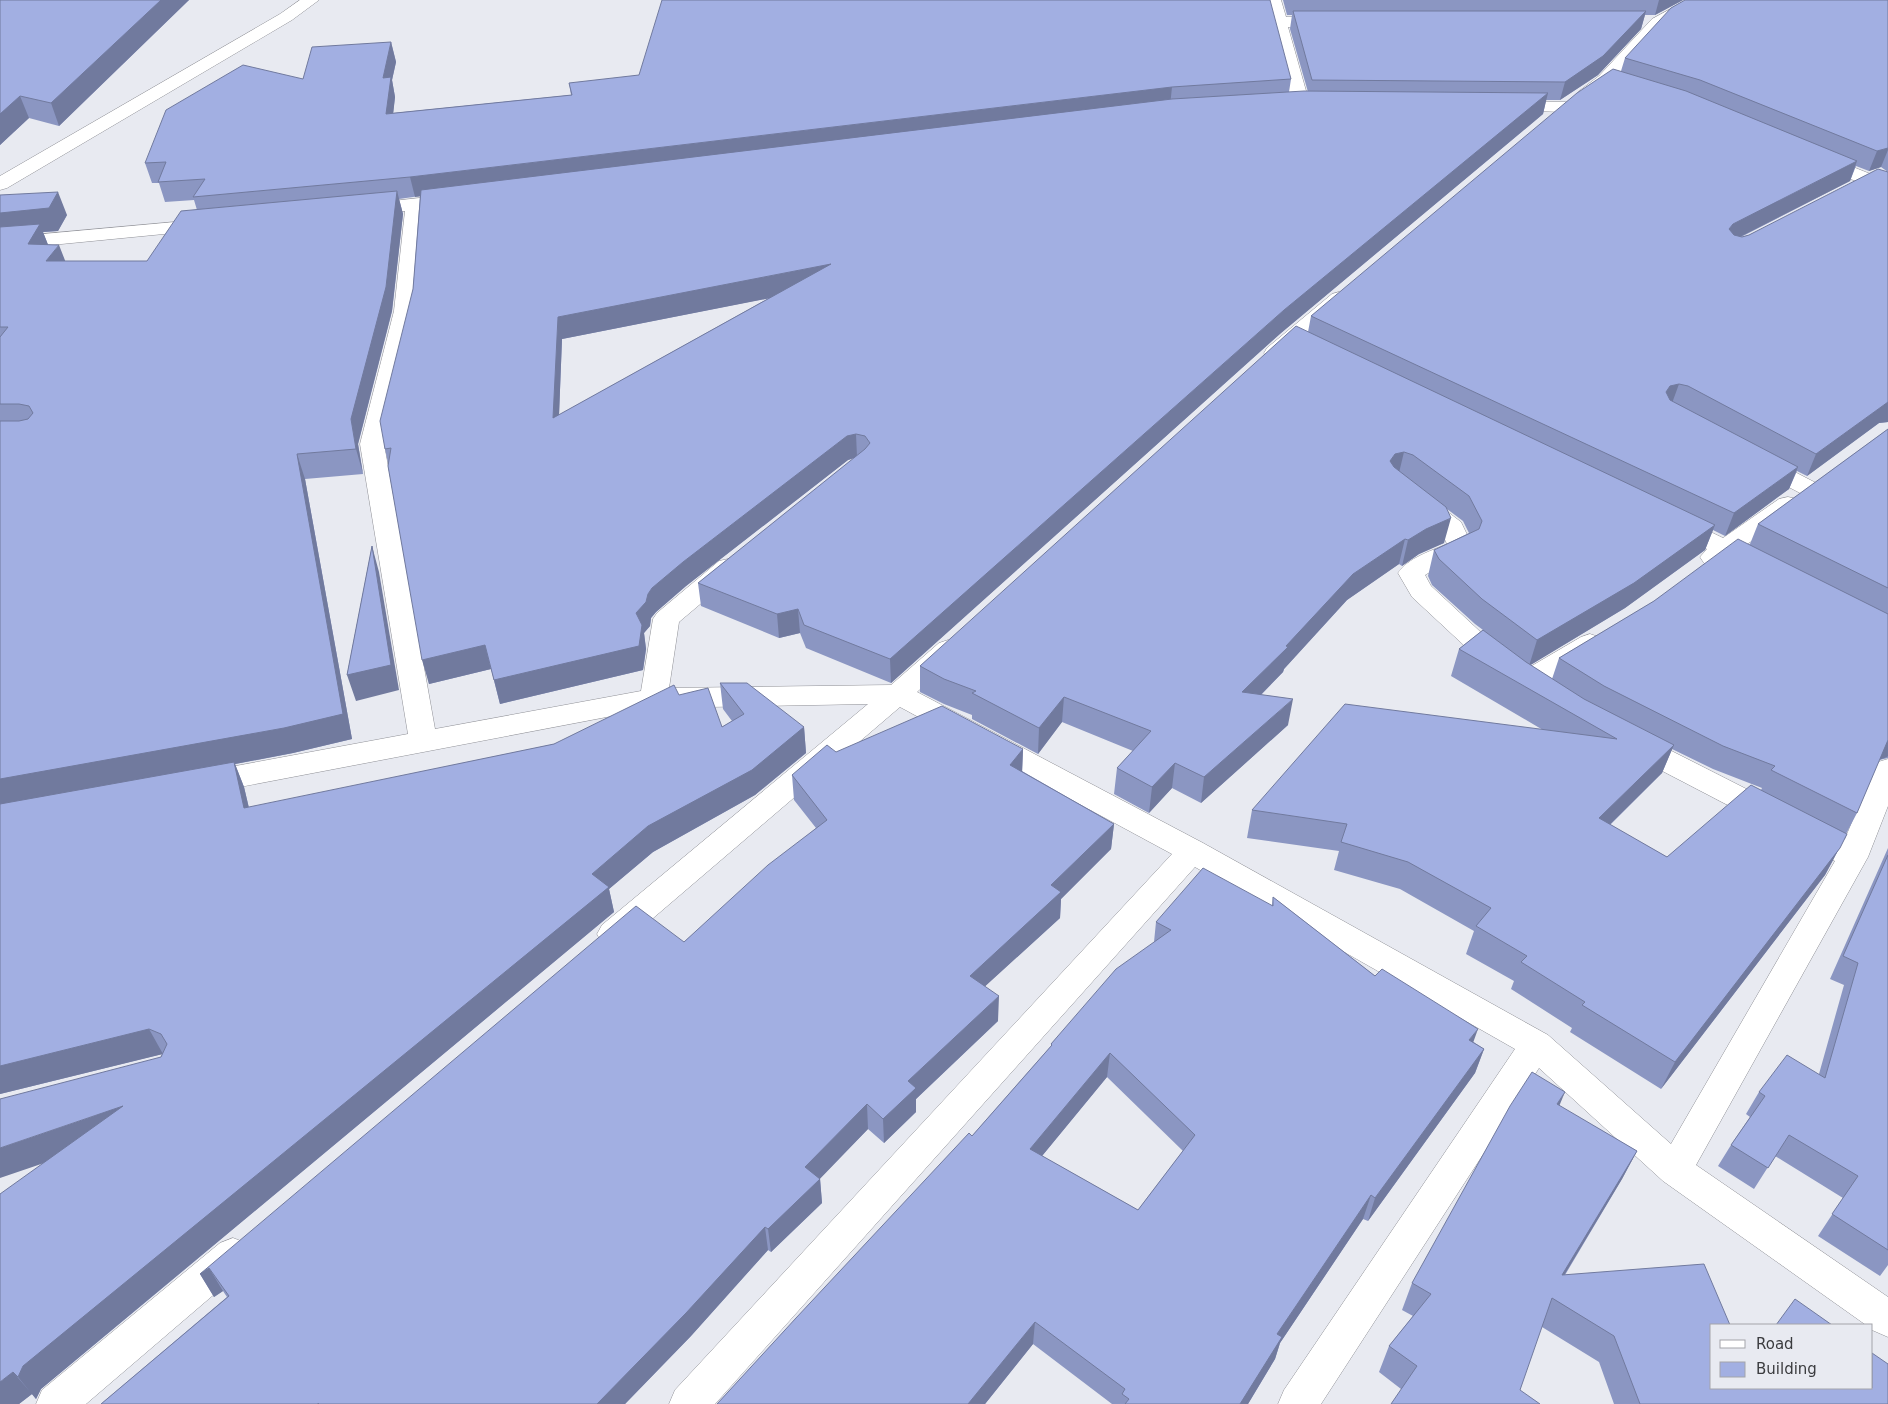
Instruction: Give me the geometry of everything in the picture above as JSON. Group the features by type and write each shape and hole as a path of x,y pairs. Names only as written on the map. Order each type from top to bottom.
{"street":[{"path":"0,184 286,17 311,0"},
{"path":"1273,0 1300,105"},
{"path":"1534,133 1565,107 1615,83 1648,22 1699,0"},
{"path":"1278,22 1346,22"},
{"path":"1282,106 1320,105"},
{"path":"1486,106 1565,107"},
{"path":"1805,154 1860,185 1888,188"},
{"path":"1860,185 1888,170"},
{"path":"346,212 474,198"},
{"path":"415,205 405,311 372,444 424,742"},
{"path":"0,244 227,223"},
{"path":"1253,373 1299,344 1359,281"},
{"path":"1695,571 1817,483 1740,452"},
{"path":"1398,486 1452,527 1462,547 1433,559 1411,573 1420,592 1478,644 1552,697"},
{"path":"1654,514 1777,574"},
{"path":"654,698 666,619 749,550"},
{"path":"1528,680 1610,631"},
{"path":"595,950 898,694 964,634"},
{"path":"183,786 654,698 898,694 1192,851 1536,1045 1675,1170 1888,1319"},
{"path":"1611,731 1853,857"},
{"path":"1675,1170 1853,857 1888,769"},
{"path":"689,1404 1192,851"},
{"path":"1298,1404 1536,1045"},
{"path":"56,1404 254,1238"}],"building":[{"path":"0,0 161,0 51,103 20,96 0,114"},
{"path":"662,0 1270,0 1291,79 1172,87 410,177 193,197 205,179 158,182 166,162 145,163 166,110 243,65 303,79 312,47 391,42 383,78 391,77 386,114 572,95 569,83 639,75"},
{"path":"1685,0 1888,0 1888,148 1877,151 1700,80 1625,58 1671,8"},
{"path":"1293,11 1646,11 1603,56 1565,82 1312,80"},
{"path":"1613,69 1686,91 1857,161 1733,224 1729,229 1734,235 1742,237 1749,235 1878,169 1888,172 1888,402 1816,454 1688,386 1679,384 1670,386 1666,392 1670,400 1798,467 1734,513 1311,316 1577,93"},
{"path":"1304,91 1548,93 1284,310 890,659 804,625 798,609 777,614 698,583 865,449 870,443 865,436 856,434 847,436 652,588 646,602 636,613 642,625 639,646 494,680 485,645 422,660 388,466 391,448 385,449 380,421 413,289 421,190 1172,99","holes":["831,264 553,418 558,317"]},
{"path":"397,191 386,287 351,419 356,449 297,454 343,714 284,728 0,779 0,421 28,419 33,413 29,406 0,404 0,337 8,327 0,327 0,227 40,224 28,244 59,245 46,261 147,261 181,211"},
{"path":"58,192 49,208 0,213 0,195"},
{"path":"1296,326 1715,525 1634,583 1537,640 1482,599 1439,559 1434,550 1479,529 1482,521 1469,496 1413,455 1404,452 1395,454 1390,461 1394,467 1446,507 1451,518 1426,529 1408,540 1405,539 1353,574 1286,646 1288,647 1242,692 1293,699 1204,777 1175,763 1152,787 1117,768 1151,731 1064,697 1039,728 972,693 976,691 944,679 920,666"},
{"path":"1888,429 1888,588 1758,524"},
{"path":"1738,539 1888,614 1888,740 1857,813 1771,770 1775,766 1723,746 1604,686 1559,658 1654,601"},
{"path":"372,546 391,665 347,675"},
{"path":"1483,630 1526,662 1584,699 1674,745 1599,818 1667,857 1751,785 1847,834 1840,848 1675,1062 1582,1005 1585,1002 1521,962 1527,956 1476,926 1491,908 1408,862 1341,842 1347,824 1252,810 1345,704 1617,739 1459,649"},
{"path":"720,683 747,683 804,727 752,770 648,826 592,874 609,887 23,1366 18,1377 13,1372 0,1382 0,1194 123,1106 0,1148 0,1099 161,1057 167,1044 161,1034 149,1029 0,1066 0,804 234,762 244,808 554,744 674,685 679,695 708,688 722,727 744,714"},
{"path":"942,706 1023,749 1010,765 1114,824 1051,885 1061,892 970,976 999,996 908,1081 916,1088 883,1119 867,1104 805,1167 820,1179 768,1229 765,1227 686,1313 597,1404 101,1404 229,1296 209,1268 200,1274 636,906 684,942 768,865 827,820 792,775 827,745 836,752"},
{"path":"1888,855 1888,1250 1832,1214 1858,1176 1789,1135 1768,1168 1731,1145 1765,1096 1759,1092 1787,1055 1825,1078 1858,963 1843,956"},
{"path":"1203,868 1273,906 1273,897 1375,976 1382,969 1478,1029 1469,1040 1484,1049 1375,1198 1371,1195 1277,1334 1282,1337 1240,1404 1125,1404 1129,1399 1122,1394 1125,1389 1035,1322 968,1404 717,1404 969,1133 972,1136 1116,969 1171,930 1156,922","holes":["1110,1053 1195,1135 1138,1210 1030,1149"]},
{"path":"1532,1072 1565,1092 1557,1104 1637,1151 1562,1275 1704,1264 1730,1324 1710,1324 1710,1389 1873,1389 1873,1354 1888,1364 1888,1404 1640,1404 1614,1336 1552,1298 1520,1390 1540,1404 1391,1404 1417,1366 1389,1346 1431,1294 1412,1283 1510,1106"},
{"path":"1795,1299 1831,1324 1777,1324"}]}
